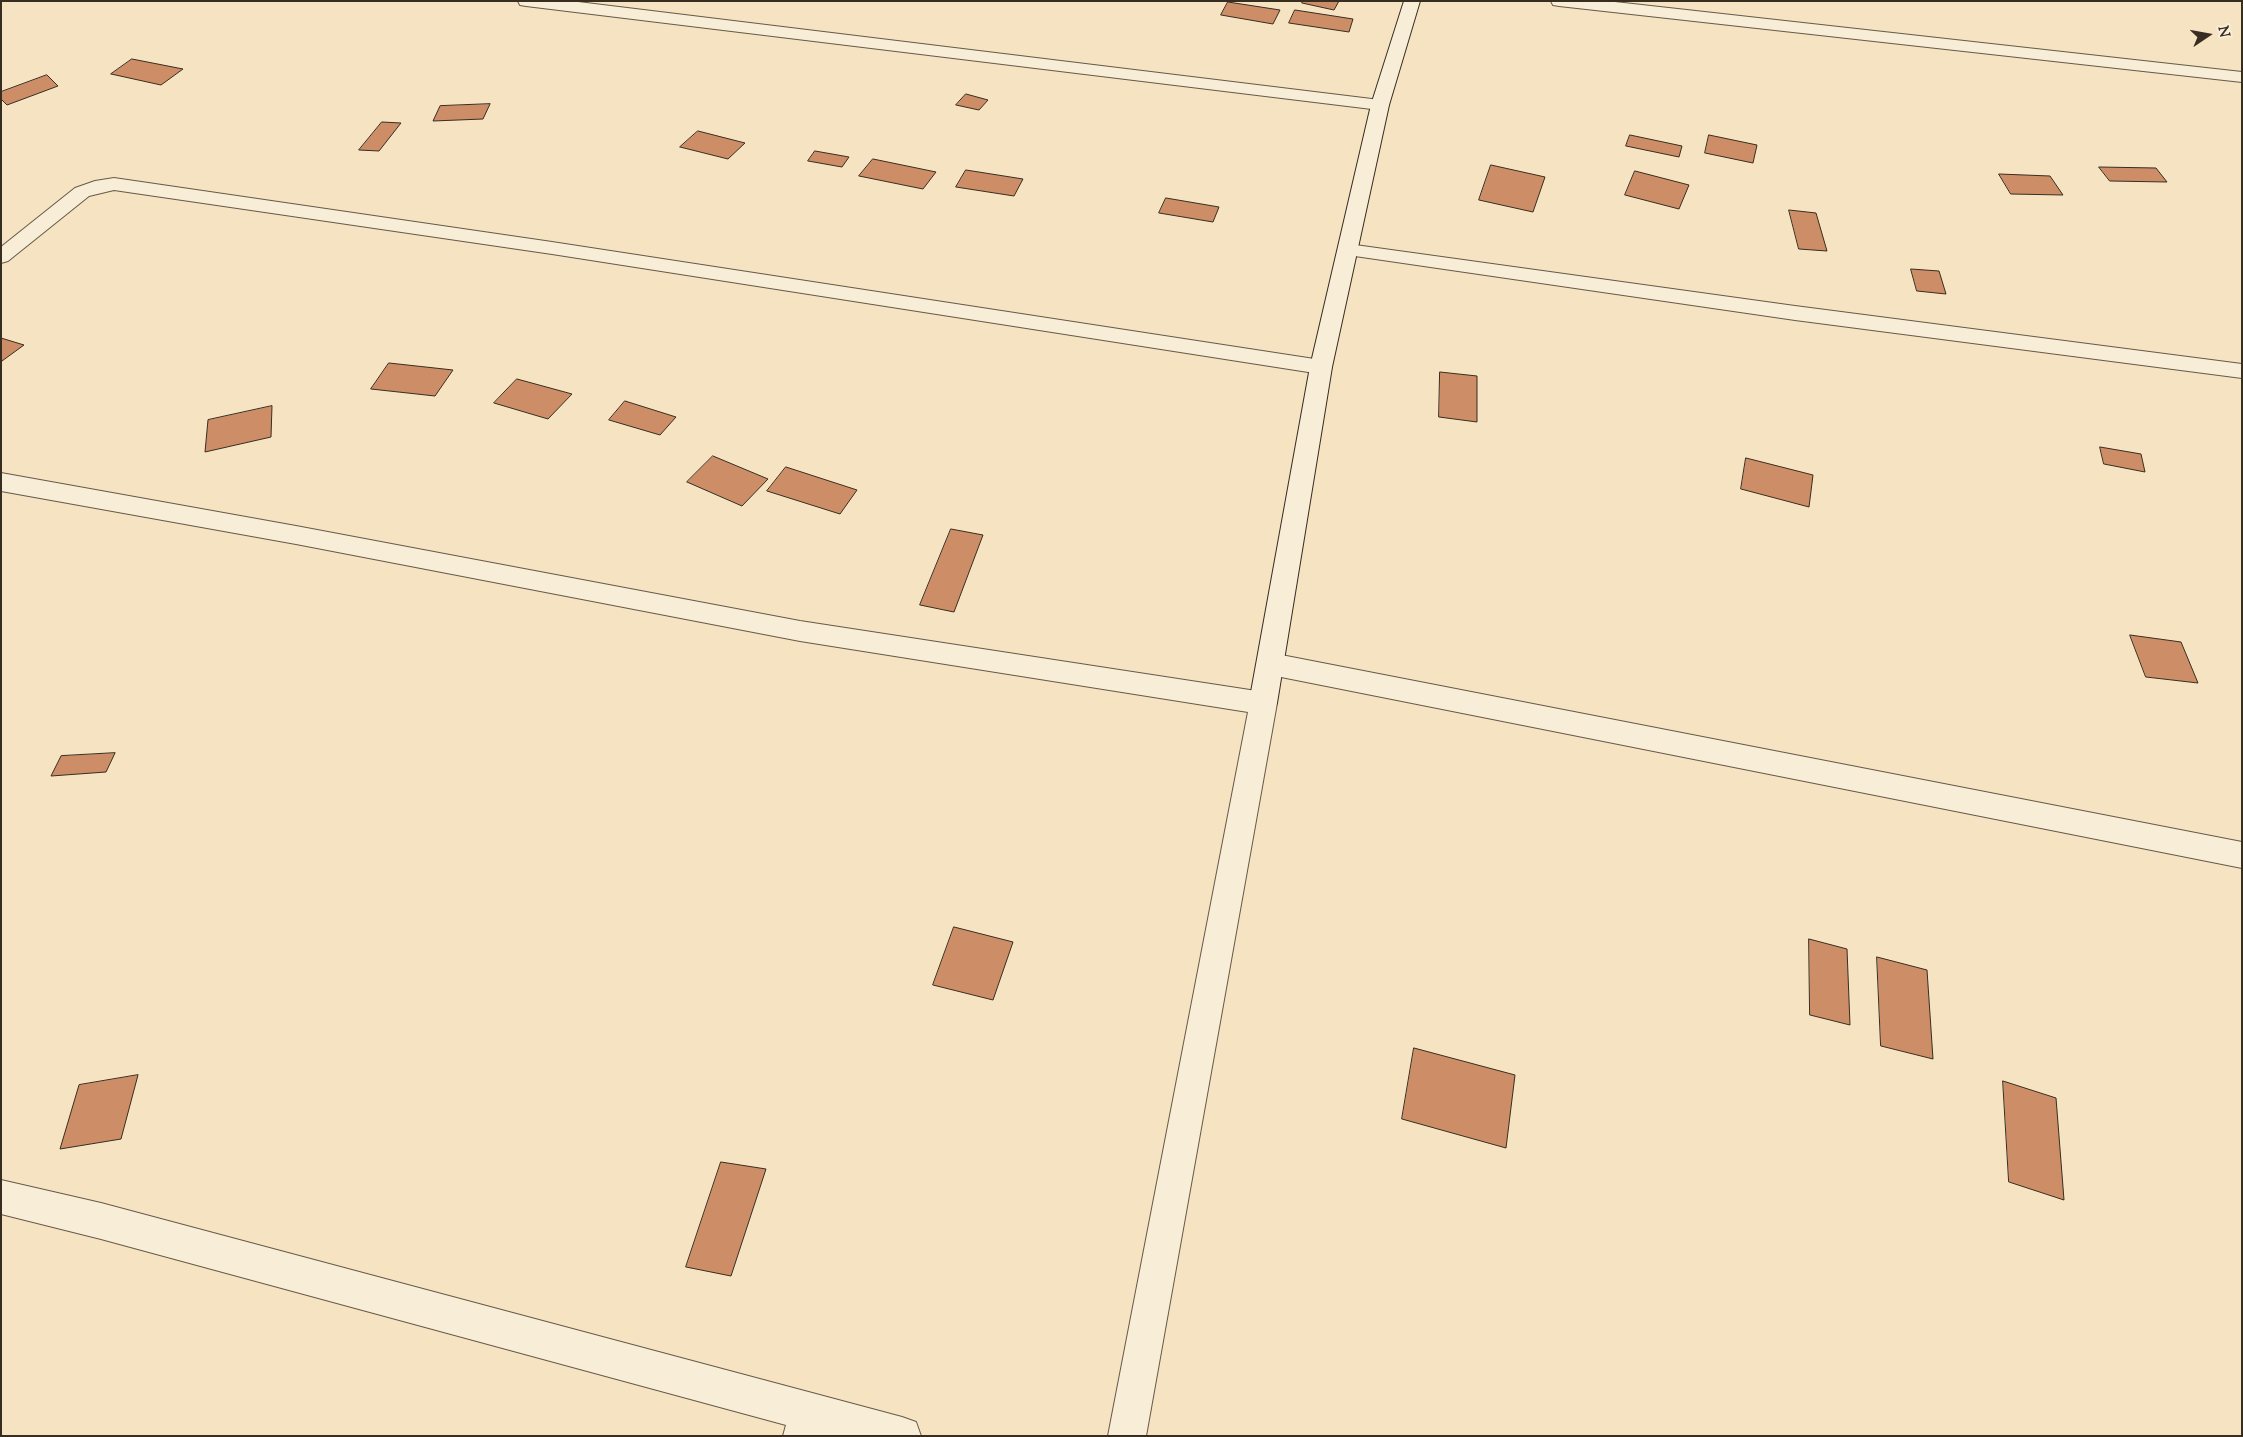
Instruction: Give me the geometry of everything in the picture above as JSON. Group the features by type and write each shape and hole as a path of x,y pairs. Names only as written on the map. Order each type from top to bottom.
{"street":[{"path":"526,1 1380,105"},
{"path":"1127,1436 1271,664 1321,367 1380,105 1412,1"},
{"path":"1558,1 2242,78"},
{"path":"1,257 82,192 102,185 114,184 542,247 1321,367"},
{"path":"1348,250 2090,353 2242,371"},
{"path":"1,482 296,535 800,631 1263,704"},
{"path":"1271,664 2242,855"},
{"path":"1,1197 111,1223 805,1424 902,1436"}],"building":[{"path":"1303,1 1339,1 1334,10 1302,3"},
{"path":"1228,2 1280,10 1273,24 1221,15"},
{"path":"1295,10 1353,19 1349,32 1289,23"},
{"path":"132,59 183,69 161,85 111,74"},
{"path":"47,75 58,86 7,105 1,99 1,92"},
{"path":"966,94 988,100 979,110 956,105"},
{"path":"490,104 483,119 433,121 440,106"},
{"path":"382,122 401,123 379,151 359,150"},
{"path":"698,131 745,143 728,159 680,147"},
{"path":"1630,135 1682,146 1679,157 1626,146"},
{"path":"1709,135 1757,145 1753,163 1705,153"},
{"path":"815,151 849,157 842,167 808,161"},
{"path":"873,159 936,172 923,189 859,176"},
{"path":"1491,165 1545,177 1533,212 1479,200"},
{"path":"2099,167 2156,168 2167,182 2110,181"},
{"path":"966,170 1023,179 1014,196 956,187"},
{"path":"1635,171 1689,185 1679,209 1625,195"},
{"path":"1999,174 2050,176 2063,195 2011,194"},
{"path":"1166,198 1219,207 1213,222 1159,213"},
{"path":"1789,210 1816,213 1827,251 1799,249"},
{"path":"1911,269 1939,271 1946,294 1917,291"},
{"path":"1,338 24,345 2,361"},
{"path":"389,363 453,370 435,396 371,389"},
{"path":"1440,372 1477,376 1477,422 1439,417"},
{"path":"517,379 572,394 548,419 494,403"},
{"path":"625,401 676,417 660,435 609,420"},
{"path":"272,406 271,437 205,452 208,420"},
{"path":"2100,447 2141,454 2145,472 2104,464"},
{"path":"713,456 768,479 742,506 687,482"},
{"path":"1746,458 1813,475 1809,507 1741,489"},
{"path":"786,467 857,490 840,514 767,491"},
{"path":"951,529 983,535 954,612 920,605"},
{"path":"2130,635 2181,642 2198,683 2146,677"},
{"path":"115,753 106,772 51,776 61,756"},
{"path":"954,927 1013,942 993,1000 933,985"},
{"path":"1809,939 1847,949 1850,1025 1810,1015"},
{"path":"1877,957 1927,970 1933,1059 1881,1046"},
{"path":"1414,1048 1515,1075 1506,1148 1402,1119"},
{"path":"138,1075 121,1139 60,1149 79,1085"},
{"path":"2003,1081 2056,1098 2064,1200 2009,1182"},
{"path":"721,1162 766,1169 731,1276 686,1267"}]}
